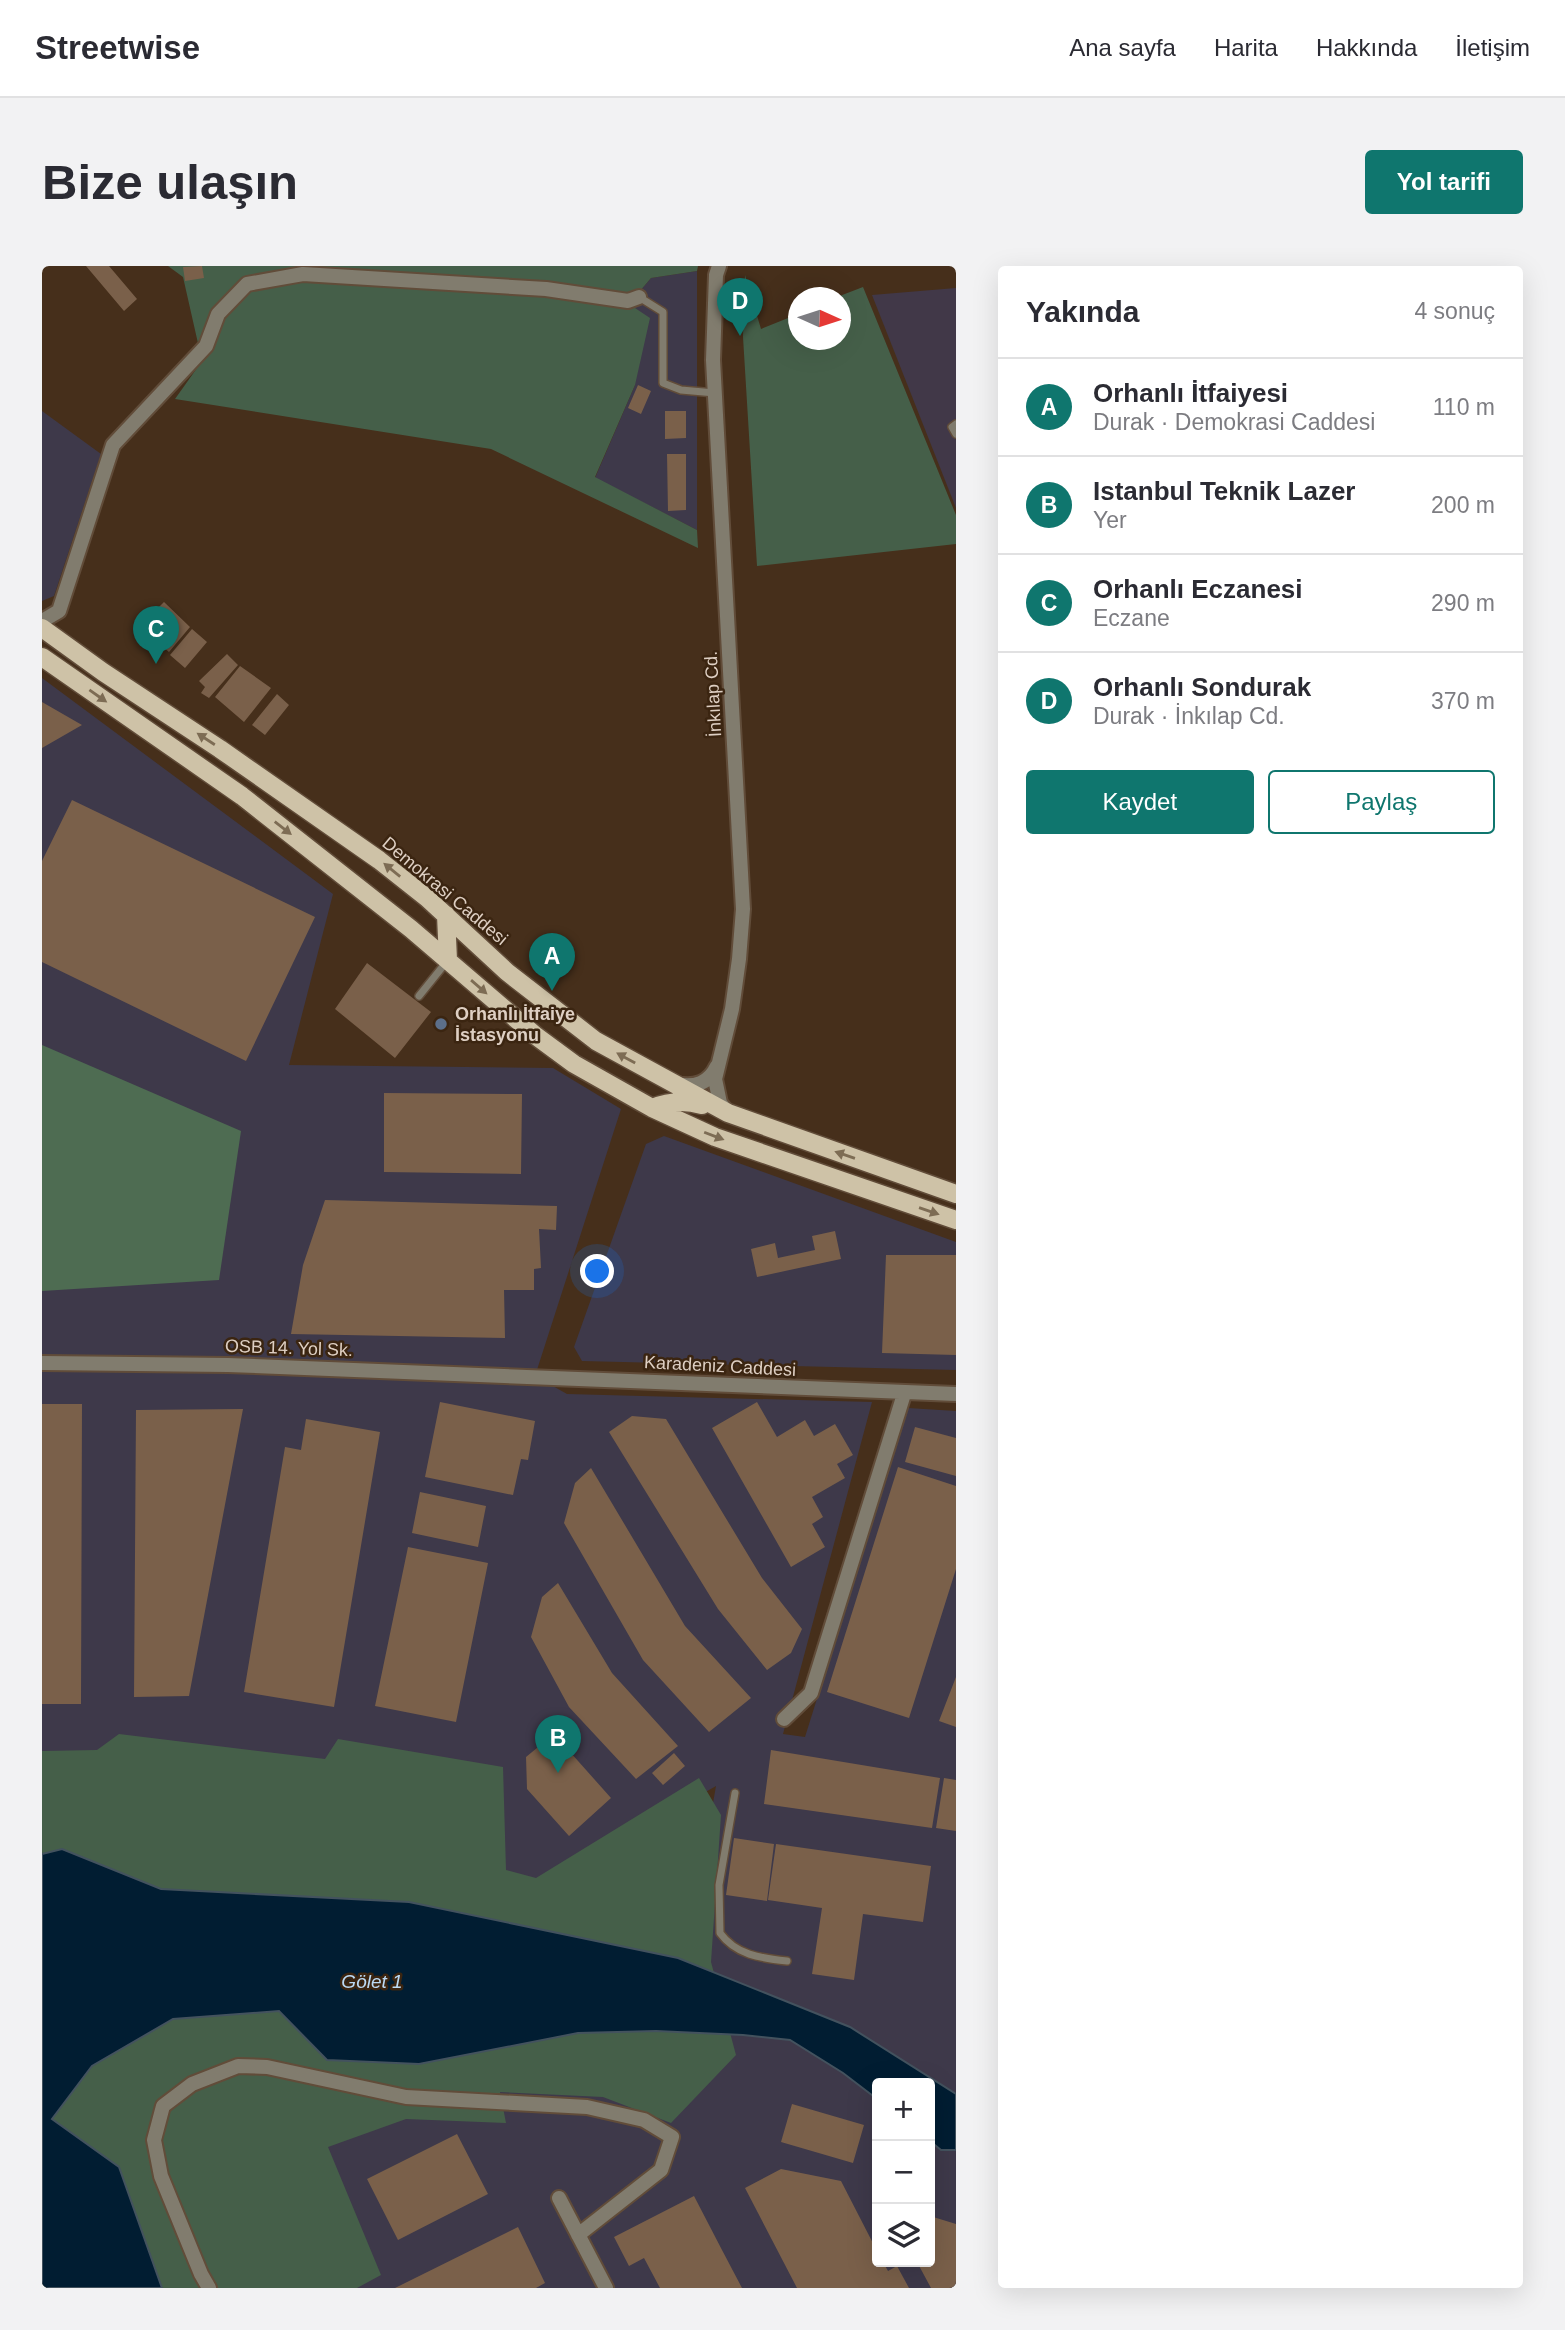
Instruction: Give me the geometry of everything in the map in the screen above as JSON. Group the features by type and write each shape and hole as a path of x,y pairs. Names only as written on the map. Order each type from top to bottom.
{"main road":[{"name":"Demokrasi Caddesi","path":"42,628 379,860 446,915 535,995 596,1041 728,1114 956,1194"},
{"path":"42,657 242,796 448,960 545,1043 574,1063 652,1108 715,1137 956,1220"},
{"path":"446,915 448,960"},
{"path":"652,1108 679,1101 728,1114"}],"street":[{"name":"İnkılap Cd.","path":"719,266 716,275 713,360 743,909 732,1009 715,1079 720,1103 728,1114"},
{"path":"42,621 59,611 113,445 206,346 218,314 247,285 303,274 546,289 628,301 639,297"},
{"path":"669,1082 693,1086 704,1082 713,1074 721,1058"},
{"name":"OSB 14. Yol Sk.","path":"42,1363 228,1364 535,1376"},
{"name":"Karadeniz Caddesi","path":"535,1376 904,1394 956,1394"},
{"path":"785,1719 811,1693 904,1394"},
{"path":"209,2288 161,2176 153,2140 163,2106 192,2084 238,2066 267,2067 406,2097 587,2107 643,2120 672,2137 660,2170 578,2235"},
{"path":"559,2198 606,2288"}],"lane":[{"path":"639,297 663,312 663,383 681,390 715,393"},
{"path":"956,424 952,427 956,434"},
{"path":"419,996 448,960"},
{"path":"734,1793 719,1885 720,1933 733,1947 744,1953 786,1961"}],"shaded area":[{"path":"697,271 697,530 595,478 635,385 629,304 651,278"},
{"path":"956,288 956,508 872,295"},
{"path":"42,411 101,454 54,596 42,601"},
{"path":"42,678 333,894 289,1065 553,1068 621,1109 535,1376 567,1394 872,1402 783,1734 805,1737 908,1408 956,1411 956,2288 42,2288","holes":["716,1786 687,1950 539,1888"]},
{"path":"664,1136 956,1242 956,1370 582,1361 574,1347 646,1144"}],"green space":[{"path":"168,266 698,266 697,271 651,278 629,304 650,318 635,385 595,477 697,530 698,548 491,449 175,399 202,361 183,277"},
{"path":"745,275 761,329 788,318 788,350 851,350 851,292 863,287 956,515 956,544 757,566 743,337"},
{"path":"42,1045 241,1131 219,1280 42,1291"},
{"path":"119,1734 325,1759 338,1739 503,1767 506,1870 536,1878 699,1778 721,1815 711,1962 736,2055 671,2123 603,2097 500,2092 506,2123 406,2119 328,2147 381,2275 357,2288 42,2288 42,1751 97,1750"}],"water":[{"name":"Gölet 1","path":"62,1849 161,1889 409,1902 678,1958 850,2027 931,2078 872,2078 872,2095 843,2073 790,2040 656,2031 578,2033 419,2064 327,2060 279,2011 173,2019 92,2066 52,2119 119,2167 162,2288 42,2288 42,1854"},
{"name":"Gölet 1","path":"935,2081 956,2094 956,2150 941,2150 935,2145"}],"building":[{"path":"86,266 109,266 137,299 124,311"},
{"path":"202,266 204,278 185,281 183,267"},
{"path":"638,385 651,391 641,414 628,408"},
{"path":"665,411 686,411 686,438 665,439"},
{"path":"667,454 686,454 686,510 668,511"},
{"path":"164,602 190,627 169,652 139,627"},
{"path":"192,629 207,642 185,668 170,655"},
{"path":"227,654 238,665 209,698 201,693 205,687 199,681"},
{"path":"240,666 271,688 244,722 215,697"},
{"path":"277,694 289,705 265,735 252,725"},
{"path":"42,702 82,725 42,748"},
{"path":"72,800 315,917 246,1061 42,962 42,861"},
{"path":"367,963 431,1012 395,1058 335,1009"},
{"path":"384,1093 522,1094 521,1174 384,1172"},
{"path":"325,1200 557,1206 556,1230 539,1229 541,1268 534,1269 534,1290 504,1290 505,1338 291,1334 303,1265"},
{"path":"835,1231 841,1259 757,1277 751,1249 775,1243 778,1258 815,1250 812,1236"},
{"path":"886,1255 956,1255 956,1355 882,1353"},
{"path":"440,1402 535,1421 528,1460 521,1459 513,1495 425,1477"},
{"path":"757,1402 777,1437 805,1420 814,1436 835,1424 853,1455 837,1464 845,1478 812,1497 823,1517 812,1524 825,1547 791,1567 712,1428"},
{"path":"42,1404 82,1404 81,1704 42,1704"},
{"path":"243,1409 189,1696 134,1697 136,1410"},
{"path":"632,1416 666,1419 762,1578 802,1629 791,1653 767,1670 718,1609 609,1432"},
{"path":"306,1419 380,1432 334,1707 244,1692 285,1447 301,1450"},
{"path":"915,1427 956,1438 956,1476 905,1462"},
{"path":"898,1467 956,1486 956,1569 909,1718 827,1692"},
{"path":"591,1468 685,1626 751,1698 709,1732 643,1660 564,1523 575,1483"},
{"path":"420,1492 486,1506 478,1547 412,1533"},
{"path":"408,1547 488,1563 456,1722 375,1706"},
{"path":"558,1583 612,1673 678,1746 636,1779 569,1707 531,1637 542,1597"},
{"path":"956,1677 956,1727 939,1721"},
{"path":"554,1734 611,1798 569,1836 527,1789 526,1757"},
{"path":"771,1750 940,1778 932,1828 764,1804"},
{"path":"674,1753 685,1766 663,1785 652,1773"},
{"path":"944,1778 956,1780 956,1831 936,1828"},
{"path":"734,1838 774,1844 767,1901 726,1895"},
{"path":"776,1844 931,1866 923,1922 863,1914 854,1980 812,1974 822,1908 768,1900"},
{"path":"792,2104 864,2125 853,2163 781,2142"},
{"path":"457,2134 488,2194 398,2240 367,2179"},
{"path":"781,2169 841,2181 872,2241 872,2267 886,2267 888,2271 898,2267 909,2288 797,2288 745,2188"},
{"path":"694,2196 742,2288 660,2288 644,2258 629,2266 614,2237"},
{"path":"935,2218 956,2224 956,2288 931,2288 920,2267 935,2267"},
{"path":"518,2227 545,2283 536,2288 395,2288"}],"place":[{"name":"Orhanlı Sondurak","path":"740,336"},
{"name":"Orhanlı Eczanesi","path":"156,664"},
{"name":"Orhanlı İtfaiyesi","path":"552,991"},
{"name":"Orhanlı İtfaiye İstasyonu","path":"441,1024"},
{"name":"Istanbul Teknik Lazer","path":"558,1773"}]}
